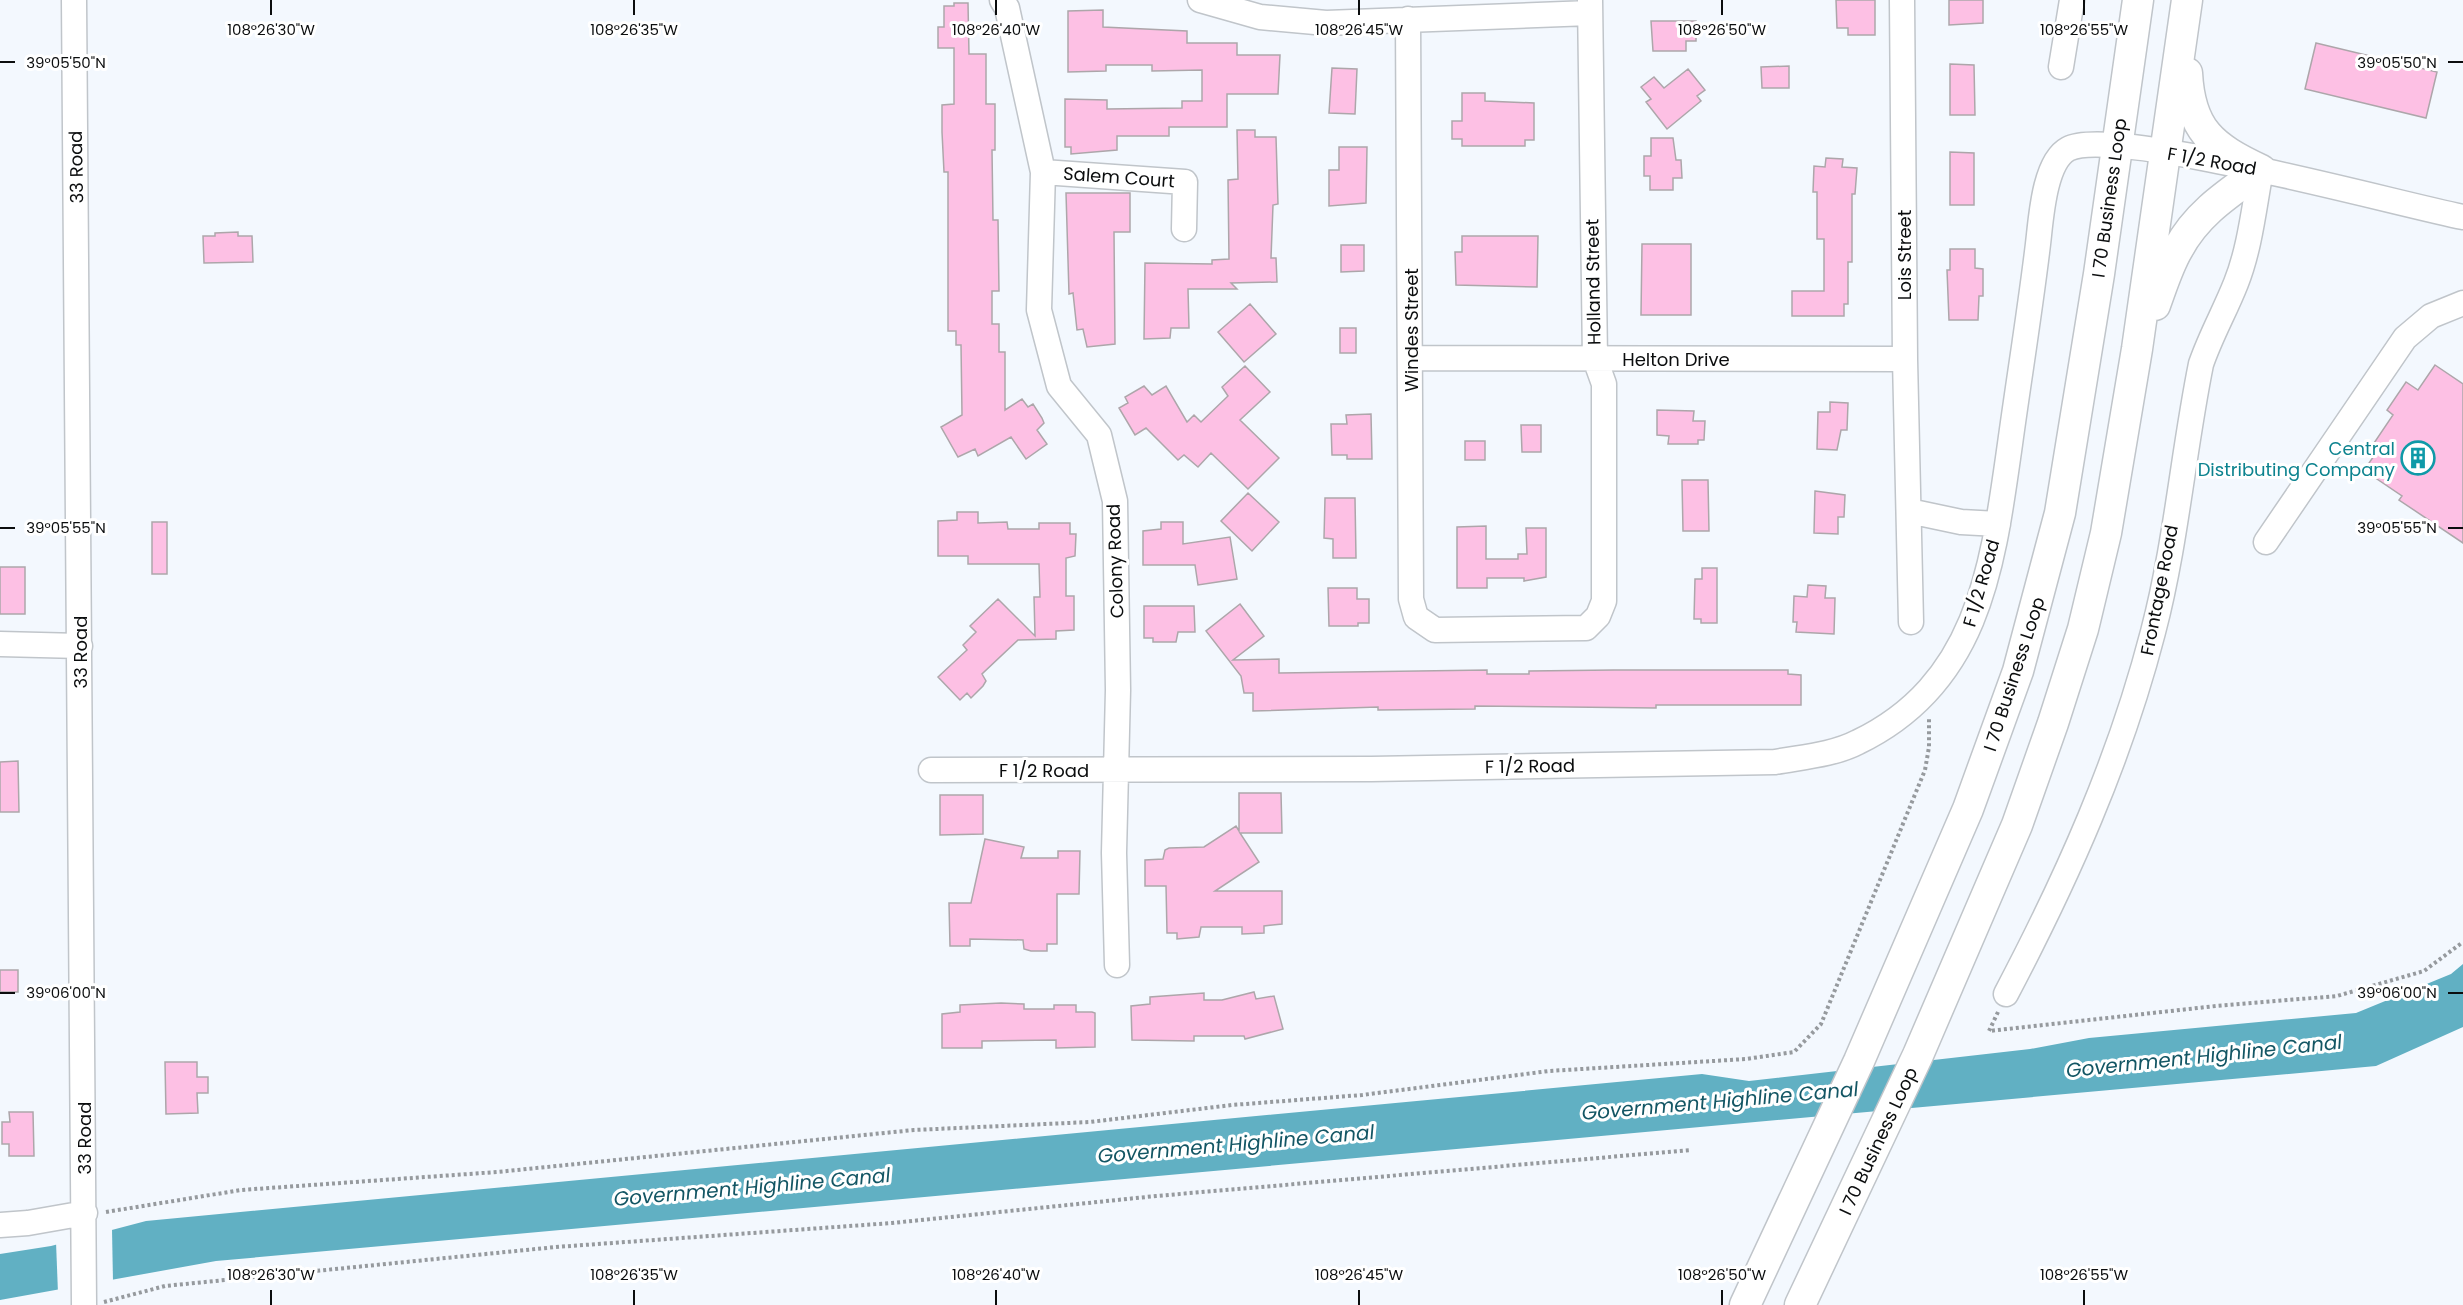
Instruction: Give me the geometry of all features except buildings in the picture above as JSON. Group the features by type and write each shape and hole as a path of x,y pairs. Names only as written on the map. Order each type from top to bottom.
{"main road":[{"name":"I 70 Business Loop","path":"1745,1305 1859,1060 1994,742 2042,588 2062,502 2099,274 2138,0"},
{"name":"I 70 Business Loop","path":"1800,1305 1918,1055 2017,825 2083,629 2106,533 2137,349 2188,0"},
{"path":"2137,349 2177,250 2188,232 2219,200 2261,170 2230,154 2207,137 2192,111 2186,68 2188,0"}],"street":[{"name":"33 Road","path":"74,0 84,1224 90,1299"},
{"path":"1200,0 1271,18 1326,23 1408,20 1590,7"},
{"name":"Lois Street","path":"1902,0 1905,359 1911,622"},
{"path":"2061,67 2072,0"},
{"name":"Colony Road","path":"1012,3 1043,172 1039,310 1059,386 1099,435 1114,501 1117,770 1114,853 1117,965"},
{"name":"Holland Street","path":"1586,628 1598,616 1604,601 1604,384 1595,358 1590,7"},
{"name":"Windes Street","path":"1408,20 1412,358 1411,599 1416,617 1435,630 1586,628"},
{"name":"F 1/2 Road","path":"931,770 1371,769 1774,762 1823,754 1857,743 1890,723 1928,693 1968,632 1980,600 1998,524 2030,317 2040,229 2055,159 2069,148 2090,143 2116,143 2261,170 2463,217"},
{"name":"Frontage Road","path":"2006,994 2085,834 2126,726 2153,631 2164,582 2201,364 2212,331 2237,282 2246,251 2261,170"},
{"name":"Salem Court","path":"1043,172 1185,182 1185,229"},
{"path":"2266,542 2404,338 2431,316 2463,303"},
{"name":"Helton Drive","path":"1412,358 1905,359"},
{"path":"1909,511 1961,522 1998,524"},
{"path":"0,645 80,646"},
{"path":"0,1225 84,1224"}],"path":[{"path":"84,1224 109,1212 241,1190 497,1172 914,1130 1090,1122 1232,1105 1362,1095 1549,1071 1746,1059 1794,1052 1821,1024 1925,770 1929,747 1928,693"},
{"path":"2006,994 1989,1031 2216,1006 2337,996 2424,971 2463,942"},
{"path":"90,1299 165,1286 545,1249 892,1223 1156,1196 1691,1150"}],"water":[{"name":"Government Highline Canal","path":"2463,964 2463,1027 2376,1066 216,1261 0,1300 0,1254 51,1246 146,1221 1702,1074 1749,1081 2030,1049 2089,1038 2356,1013 2451,974"}],"pier":[{"path":"112,1229 113,1282 58,1293 56,1242"}],"place":[{"name":"Central Distributing Company","path":"2418,458"}]}
